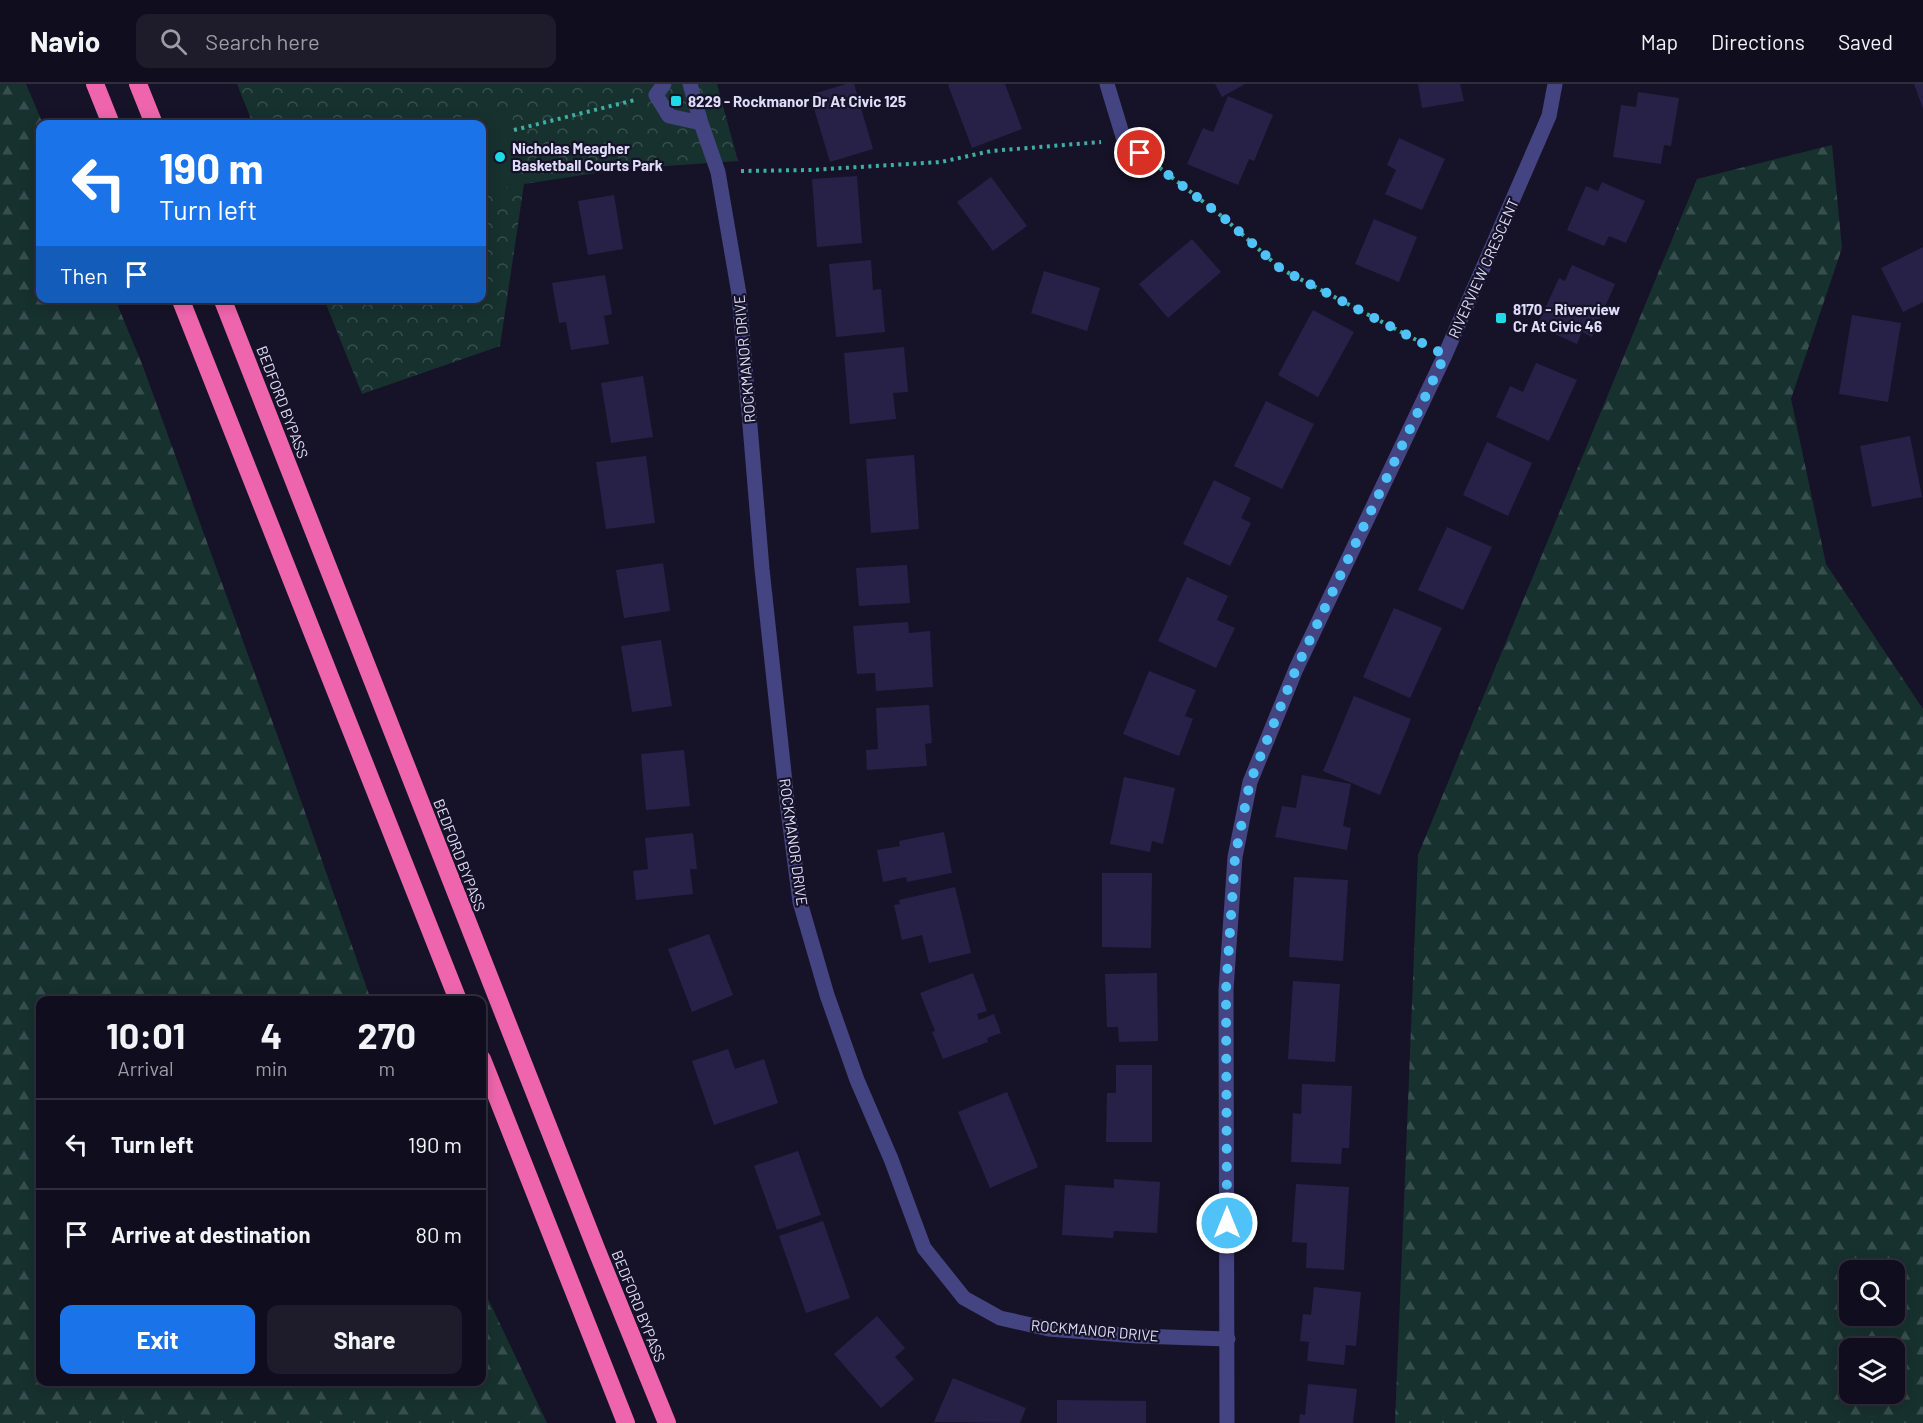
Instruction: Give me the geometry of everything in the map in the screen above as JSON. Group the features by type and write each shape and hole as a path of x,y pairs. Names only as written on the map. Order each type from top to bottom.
{"highway":[{"path":"95,84 109,120"},
{"path":"138,84 152,120"},
{"path":"182,303 456,996"},
{"name":"BEDFORD BYPASS","path":"224,303 592,1240 667,1423"},
{"path":"486,1069 626,1423"}],"street":[{"name":"ROCKMANOR DRIVE","path":"690,84 718,172 739,294 762,568 800,902 831,1006 857,1080 891,1159 924,1248 964,1298 1000,1318 1049,1329 1137,1336 1228,1339"},
{"path":"1107,84 1124,140"},
{"name":"RIVERVIEW CRESCENT","path":"1227,1423 1226,990 1235,857 1250,782 1296,669 1445,355 1549,116 1555,84"},
{"path":"660,89 669,116 701,123"}],"path":[{"path":"514,130 660,89"},
{"path":"718,172 810,170 941,162 992,151 1124,140 1224,218 1281,269 1445,355"}],"green space":[{"path":"0,84 26,84 41,120 36,120 36,303 117,303 142,364 370,996 36,996 36,1386 486,1386 486,1294 547,1423 0,1423"},
{"path":"237,84 717,84 738,161 622,169 524,184 500,346 362,394 326,303 486,303 486,120 251,120"},
{"name":"Nicholas Meagher Basketball Courts Park","path":"511,109 523,184 486,190 486,120 443,120"},
{"path":"1832,145 1842,248 1791,399 1826,564 1923,709 1923,1423 1395,1423 1418,855 1697,179"}],"building":[{"path":"846,84 854,84 873,149 830,162 810,95"},
{"path":"1005,84 1022,129 972,148 948,85"},
{"path":"1215,84 1245,84 1222,97"},
{"path":"1418,84 1460,84 1464,101 1422,108"},
{"path":"1914,84 1923,84 1923,109"},
{"path":"1638,92 1679,98 1671,146 1664,145 1661,164 1613,157 1621,105 1636,107"},
{"path":"1228,96 1273,115 1254,161 1249,159 1238,185 1187,164 1203,128 1213,132"},
{"path":"1399,138 1445,159 1422,210 1385,194 1396,170 1387,165"},
{"path":"857,176 862,243 817,247 812,179"},
{"path":"991,177 1027,226 993,251 957,202"},
{"path":"1602,182 1645,201 1626,243 1609,236 1604,246 1567,230 1586,186 1598,191"},
{"path":"614,195 623,249 588,255 578,201"},
{"path":"1374,219 1417,237 1399,282 1355,264"},
{"path":"1192,239 1221,272 1168,318 1139,284"},
{"path":"1923,247 1923,302 1903,312 1881,268"},
{"path":"871,260 873,290 881,289 885,332 836,337 829,264"},
{"path":"1572,265 1615,284 1592,337 1582,332 1577,344 1537,326 1559,278 1565,281"},
{"path":"1044,271 1100,288 1087,331 1031,313"},
{"path":"605,275 612,314 604,316 609,344 571,350 566,322 559,323 552,283"},
{"path":"1313,310 1354,332 1318,397 1278,375"},
{"path":"1852,315 1901,323 1888,402 1839,394"},
{"path":"904,347 908,392 893,393 896,419 850,424 844,353"},
{"path":"1536,363 1577,380 1549,441 1496,417 1510,386 1523,392"},
{"path":"643,376 653,437 611,443 601,383"},
{"path":"1266,401 1314,424 1282,489 1234,466"},
{"path":"1910,436 1922,497 1872,507 1860,446"},
{"path":"1487,442 1532,463 1508,516 1463,495"},
{"path":"914,455 919,529 871,533 866,459"},
{"path":"646,456 655,523 606,529 596,462"},
{"path":"1214,480 1251,498 1241,518 1251,523 1230,566 1183,544"},
{"path":"1447,527 1492,547 1463,610 1418,590"},
{"path":"663,563 670,611 624,618 616,570"},
{"path":"907,565 910,603 859,606 856,568"},
{"path":"1187,577 1228,596 1217,620 1235,628 1216,668 1158,641"},
{"path":"1394,608 1442,628 1410,698 1363,677"},
{"path":"908,622 909,633 930,631 933,687 876,691 875,673 857,674 853,626"},
{"path":"661,640 672,706 632,712 621,646"},
{"path":"1149,671 1196,690 1185,716 1193,719 1179,756 1123,734"},
{"path":"1354,696 1411,719 1380,795 1323,771"},
{"path":"929,705 932,743 925,744 927,766 867,770 866,750 878,749 876,708"},
{"path":"684,750 690,806 646,810 641,754"},
{"path":"1302,775 1351,784 1343,826 1351,828 1347,850 1275,837 1282,806 1296,808"},
{"path":"1124,777 1175,788 1163,844 1152,841 1150,852 1110,844"},
{"path":"944,832 952,873 907,882 906,877 883,882 877,850 900,846 899,841"},
{"path":"693,833 697,869 690,869 693,894 636,900 633,871 648,869 645,838"},
{"path":"1102,873 1152,873 1151,948 1102,947"},
{"path":"1294,877 1348,880 1343,961 1289,957"},
{"path":"955,887 971,953 929,963 922,935 902,940 894,905 900,904 899,900"},
{"path":"709,934 733,995 692,1012 668,949"},
{"path":"973,973 987,1011 977,1014 979,1020 994,1014 1001,1033 987,1038 988,1042 943,1059 920,993"},
{"path":"1157,973 1158,1041 1119,1042 1118,1027 1107,1027 1105,974"},
{"path":"1293,981 1340,984 1335,1062 1288,1059"},
{"path":"728,1049 735,1069 764,1059 778,1103 714,1125 692,1061"},
{"path":"1116,1065 1152,1065 1152,1142 1106,1142 1107,1093 1116,1093"},
{"path":"1302,1084 1352,1086 1349,1148 1342,1148 1341,1164 1291,1162 1293,1113 1301,1114"},
{"path":"1007,1092 1038,1167 990,1188 958,1112"},
{"path":"798,1151 821,1215 777,1230 754,1166"},
{"path":"1114,1179 1160,1182 1157,1233 1114,1231 1113,1238 1062,1235 1065,1185 1114,1188"},
{"path":"1296,1184 1349,1187 1344,1270 1306,1268 1307,1243 1292,1242"},
{"path":"823,1221 850,1298 806,1313 779,1236"},
{"path":"1314,1287 1361,1292 1356,1346 1346,1345 1344,1365 1307,1361 1309,1342 1300,1341 1303,1314 1311,1315"},
{"path":"877,1316 905,1348 895,1357 914,1379 881,1408 834,1354"},
{"path":"953,1378 1026,1408 1020,1423 934,1422"},
{"path":"1308,1384 1357,1389 1353,1423 1299,1423 1300,1414 1305,1415"},
{"path":"1057,1400 1146,1401 1146,1423 1057,1423"}],"place":[{"name":"8229 - Rockmanor Dr At Civic 125","path":"676,101"},
{"name":"Nicholas Meagher Basketball Courts Park","path":"500,157"},
{"name":"8170 - Riverview Cr At Civic 46","path":"1501,318"}],"route":[{"path":"1140,153 1224,218 1281,269 1445,355 1296,669 1250,782 1235,857 1226,990 1227,1223"}]}
